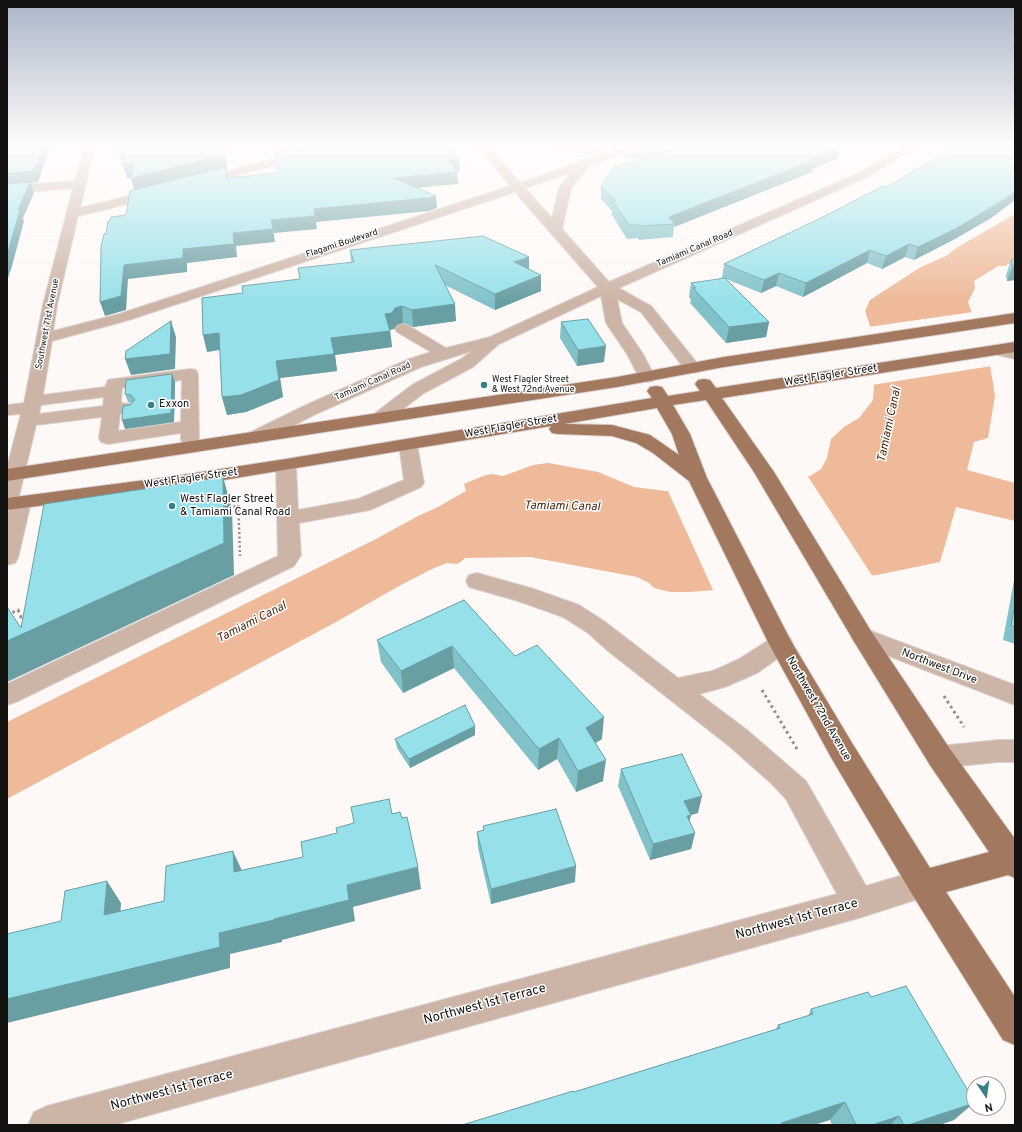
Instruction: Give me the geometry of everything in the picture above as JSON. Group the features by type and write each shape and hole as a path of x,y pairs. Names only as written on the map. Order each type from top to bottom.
{"main road":[{"path":"11,474 647,377 786,352 1015,318"},
{"name":"West Flagler Street","path":"12,503 187,480 286,465 711,394 1015,347"},
{"path":"693,368 764,472 863,638 940,757 1013,862 923,884"},
{"name":"Northwest 72nd Avenue","path":"647,377 681,434 697,478 781,644 842,751 923,884 1015,1028"},
{"path":"511,427 600,430 623,433 643,439 660,449 697,478"}],"street":[{"name":"Southwest 71st Avenue","path":"7,558 12,503 11,474 31,410 50,305 77,198"},
{"path":"73,214 135,198"},
{"name":"Flagami Boulevard","path":"45,338 130,315 485,198"},
{"path":"527,198 607,288 646,309 693,368"},
{"path":"555,230 563,198"},
{"name":"Tamiami Canal Road","path":"256,437 358,388 444,353 496,340 607,288 811,198"},
{"path":"607,288 614,323 635,354 647,377"},
{"path":"403,329 444,353"},
{"name":"Tamiami Canal Road","path":"380,418 418,389 468,363 496,340"},
{"path":"995,350 1015,354"},
{"path":"190,447 191,426 182,401 190,374 114,384 113,391 119,409 108,438 191,426"},
{"path":"31,410 113,391"},
{"path":"7,410 119,409"},
{"path":"288,518 363,505 414,483 408,445"},
{"path":"7,694 286,561 290,555 286,465"},
{"path":"477,581 526,595 571,611 596,627 738,738 796,790 859,903"},
{"name":"Northwest Drive","path":"863,638 1015,695"},
{"path":"675,689 716,680 734,673 748,666 781,644"},
{"path":"940,757 998,750 1015,751"},
{"name":"Northwest 1st Terrace","path":"47,1125 859,903 923,884"}],"path":[{"path":"238,496 240,558"},
{"path":"223,508 238,506"},
{"path":"7,615 18,610 21,617 28,614"},
{"path":"760,687 799,753"},
{"path":"942,691 944,699 966,729"}],"water":[{"name":"Tamiami Canal","path":"1015,214 1015,261 1005,266 998,266 974,281 975,288 968,302 990,365 995,396 988,438 974,442 967,470 1015,483 1015,521 956,507 940,562 877,575 810,583 689,592 670,592 654,588 649,583 637,577 530,557 465,558 458,564 447,563 399,586 336,622 7,799 7,722 436,508 466,491 464,484 483,476 491,474 503,476 533,465 548,463 598,472 634,487 665,491 753,490 810,476 821,469 827,458 831,439 844,427 859,418 873,400 874,384 870,326 865,311 870,300 919,268 946,256 958,247"}],"pier":[{"path":"973,312 992,366 872,385 868,327"},
{"path":"807,475 873,577 810,585 714,592 667,489 753,488"}],"building":[{"path":"7,198 23,198 18,210 20,210 7,255"},
{"path":"129,198 429,198 314,209 315,216 271,220 273,229 233,233 234,244 183,249 183,258 124,265 121,296 100,302 101,247 104,234 106,234 108,221 110,221 111,217 126,215"},
{"path":"613,198 718,198 669,217 675,224 640,226 629,225 613,202 616,201"},
{"path":"860,198 1006,198 957,228 918,247 909,244 886,256 870,250 806,283 779,273 764,280 724,264"},
{"path":"483,236 529,257 514,262 541,275 495,294 435,265 455,304 412,310 402,306 395,308 392,313 385,314 390,331 331,338 334,354 276,361 279,380 241,395 222,397 219,333 203,335 202,298 243,293 242,286 300,279 298,268 354,262 350,250"},
{"path":"1015,259 1015,266 1013,266 1011,260"},
{"path":"725,278 769,322 729,327 693,288 696,288 691,283"},
{"path":"588,319 606,346 578,350 561,322"},
{"path":"171,321 170,354 125,359 126,351"},
{"name":"Exxon","path":"172,374 171,413 122,420 123,406 130,405 135,400 131,395 125,394 126,380"},
{"path":"223,477 224,543 7,641 7,607 21,628 44,504"},
{"path":"464,600 515,656 537,645 604,717 586,728 606,760 578,771 559,738 539,749 452,646 401,671 377,640"},
{"path":"1015,605 1015,627 1011,625"},
{"path":"465,705 475,726 409,759 395,739"},
{"path":"682,754 702,796 684,801 691,815 687,816 695,833 653,844 621,769"},
{"path":"389,799 392,814 400,812 402,818 407,817 418,867 347,885 349,900 219,933 220,947 7,999 7,934 61,921 65,891 107,881 104,915 164,901 166,866 233,851 234,872 303,857 301,842 337,833 336,828 354,823 351,807"},
{"path":"556,809 576,866 491,889 477,832 484,830 483,826"},
{"path":"906,986 966,1087 966,1106 908,1125 904,1125 899,1116 872,1125 856,1125 845,1102 781,1123 782,1124 780,1125 462,1125 780,1028 778,1025 813,1014 811,1009 868,992 871,997"}],"place":[{"name":"West Flagler Street & West 72nd Avenue","path":"484,385"},
{"name":"Exxon","path":"151,405"},
{"name":"West Flagler Street & Tamiami Canal Road","path":"172,506"}]}
